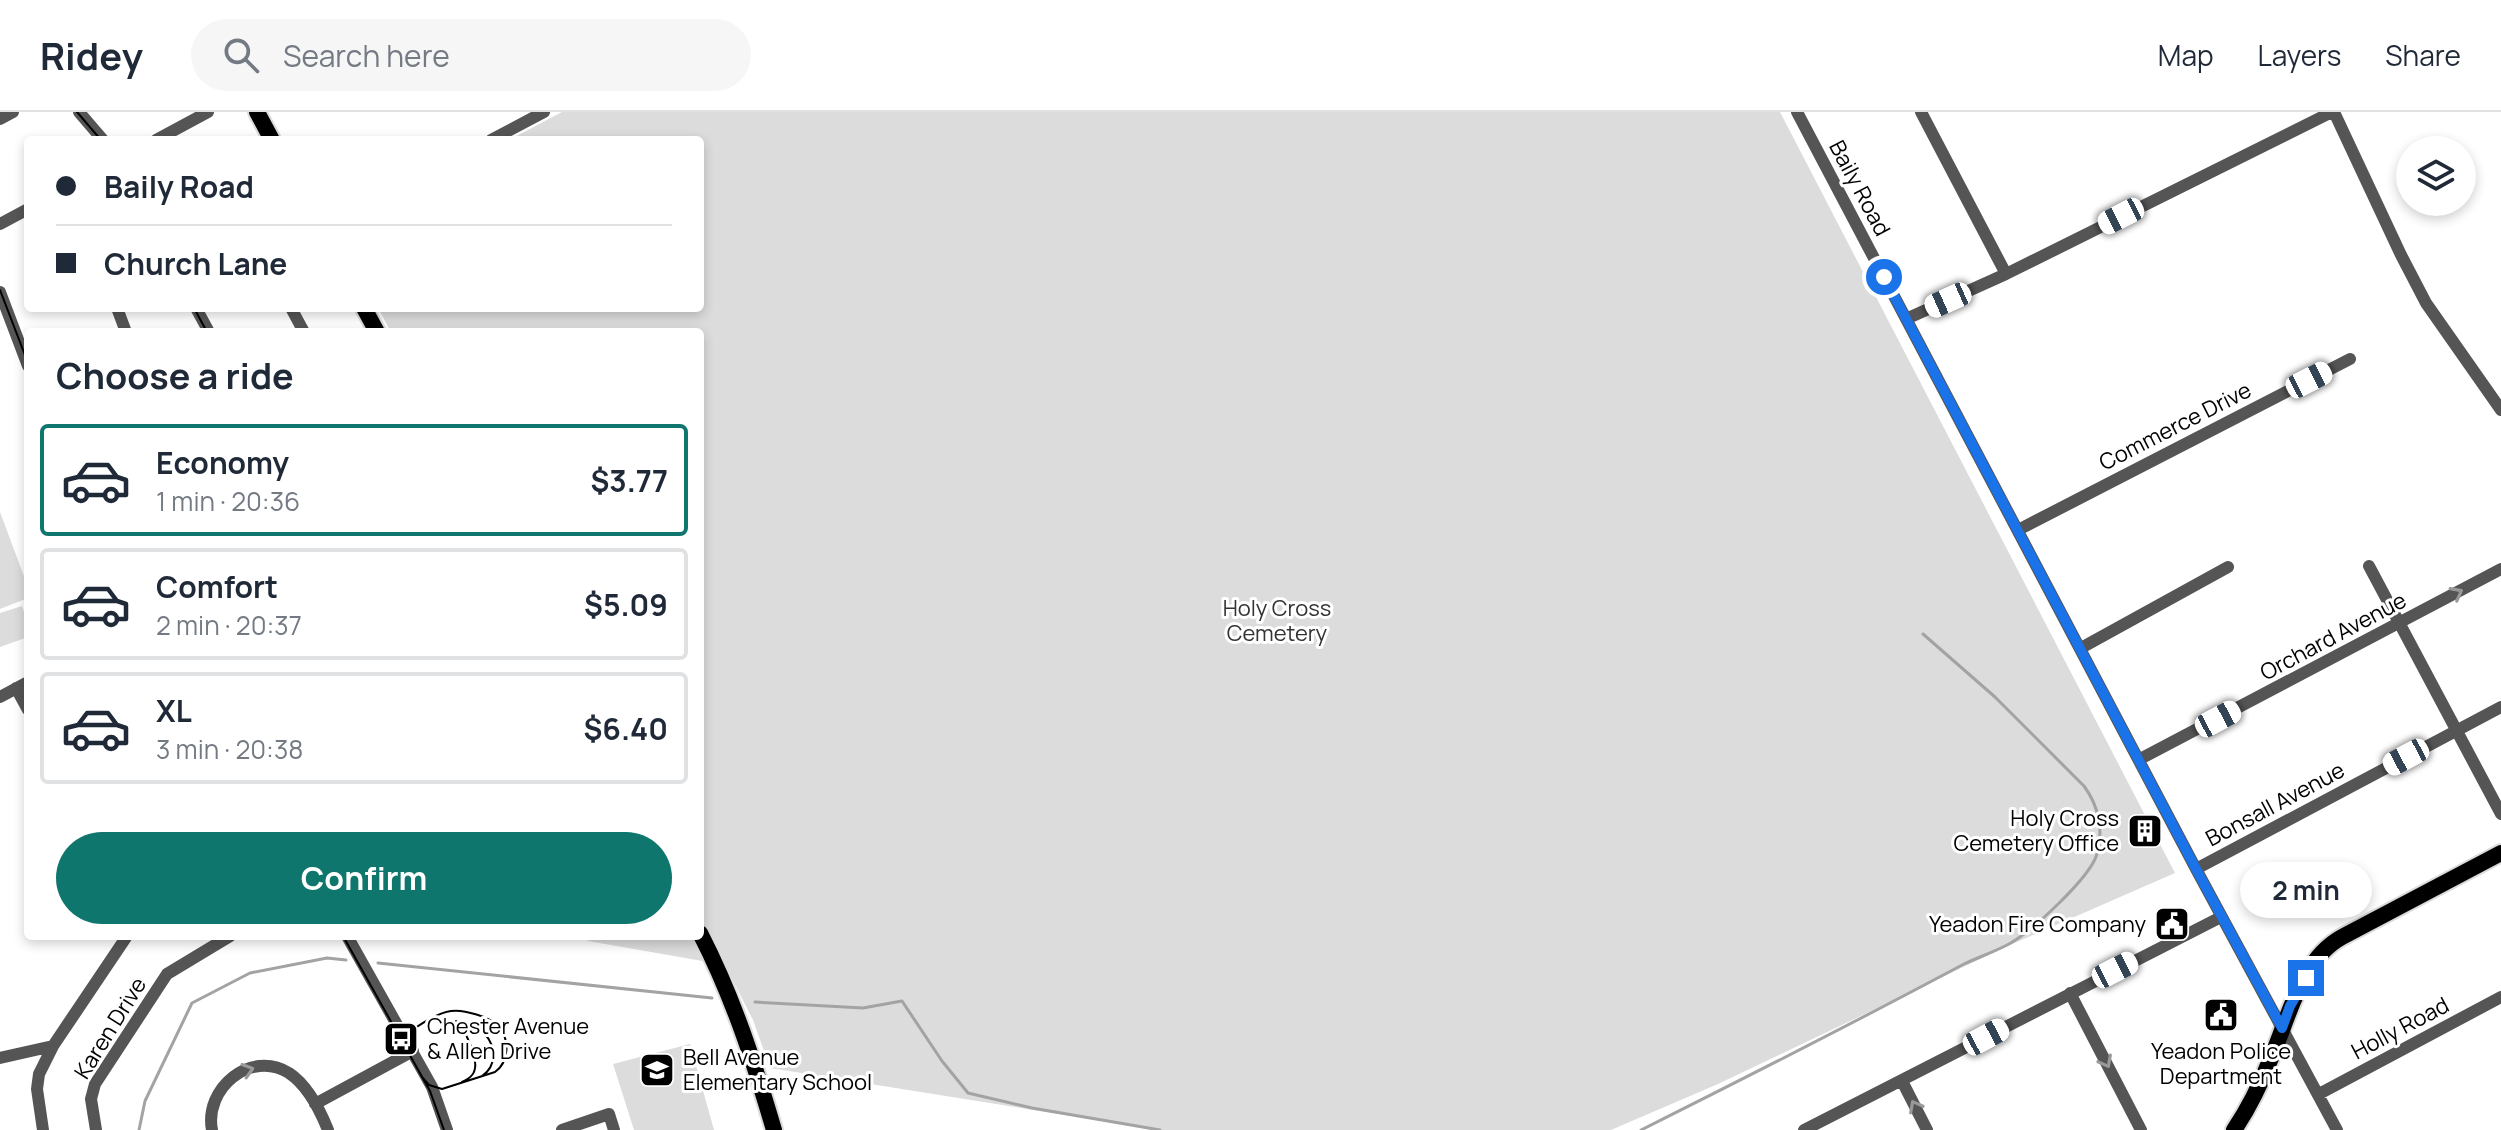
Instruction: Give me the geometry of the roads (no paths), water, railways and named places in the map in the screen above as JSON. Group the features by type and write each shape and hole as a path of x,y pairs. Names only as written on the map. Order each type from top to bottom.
{"main road":[{"path":"257,112 270,136"},
{"path":"2234,1130 2272,1057 2290,1006 2319,956 2331,944 2501,853"},
{"path":"703,940 743,1029 774,1130"}],"street":[{"path":"0,119 13,112"},
{"path":"79,112 100,136"},
{"path":"164,136 208,112"},
{"path":"499,136 544,112"},
{"name":"Baily Road","path":"1797,112 2221,917 2337,1130"},
{"path":"1921,112 2006,274"},
{"path":"1906,319 2006,274 2333,112 2426,303 2501,410"},
{"path":"181,127 185,136"},
{"path":"0,224 24,211"},
{"path":"0,292 24,355"},
{"name":"Commerce Drive","path":"2018,530 2350,359"},
{"path":"2369,566 2501,814"},
{"path":"2081,648 2228,567"},
{"name":"Orchard Avenue","path":"2140,759 2501,569"},
{"path":"11,689 24,705"},
{"name":"Bonsall Avenue","path":"2196,869 2501,707"},
{"path":"1804,1130 2221,917"},
{"path":"43,1130 37,1089 39,1074 53,1046 124,940"},
{"name":"Karen Drive","path":"96,1130 91,1099 95,1084 167,974 223,940"},
{"path":"349,940 432,1087 447,1130"},
{"path":"2070,993 2141,1130"},
{"name":"Holly Road","path":"2319,1094 2501,997"},
{"path":"0,1058 53,1046"},
{"path":"315,1104 413,1051"},
{"path":"212,1130 211,1113 219,1093 236,1073 270,1067 289,1073 315,1104 328,1130"},
{"path":"1902,1081 1927,1130"},
{"path":"562,1130 609,1114 614,1130"}],"waterway":[{"path":"1641,1130 1964,964 2009,944 2059,904 2092,864 2099,845 2100,827 2093,801 2084,786 1995,697 1923,634"},
{"path":"139,1130 145,1101 192,1003 250,973 327,958 346,960"},
{"path":"378,963 712,998"},
{"path":"755,1002 863,1008 902,1001 942,1061 968,1093 1032,1108 1160,1130"}],"tram line":[{"path":"77,112 98,136"},
{"path":"0,290 24,353"},
{"path":"196,312 205,328"},
{"path":"345,940 430,1091 444,1130"},
{"path":"409,1053 406,1045 411,1031 446,1012 476,1014 495,1023 503,1032 505,1057 495,1072 442,1089 429,1085 422,1077"},
{"path":"456,1021 466,1036 475,1063 472,1075 462,1082"},
{"path":"460,1022 473,1026 489,1039 492,1062 482,1076"}],"place":[{"name":"Holy Cross Cemetery Office","path":"2145,831"},
{"name":"Yeadon Fire Company","path":"2172,924"},
{"name":"Yeadon Police Department","path":"2221,1015"},
{"name":"Chester Avenue & Allen Drive","path":"401,1039"},
{"name":"Bell Avenue Elementary School","path":"657,1070"}],"park label":[{"name":"Holy Cross Cemetery","path":"1277,620"}]}
